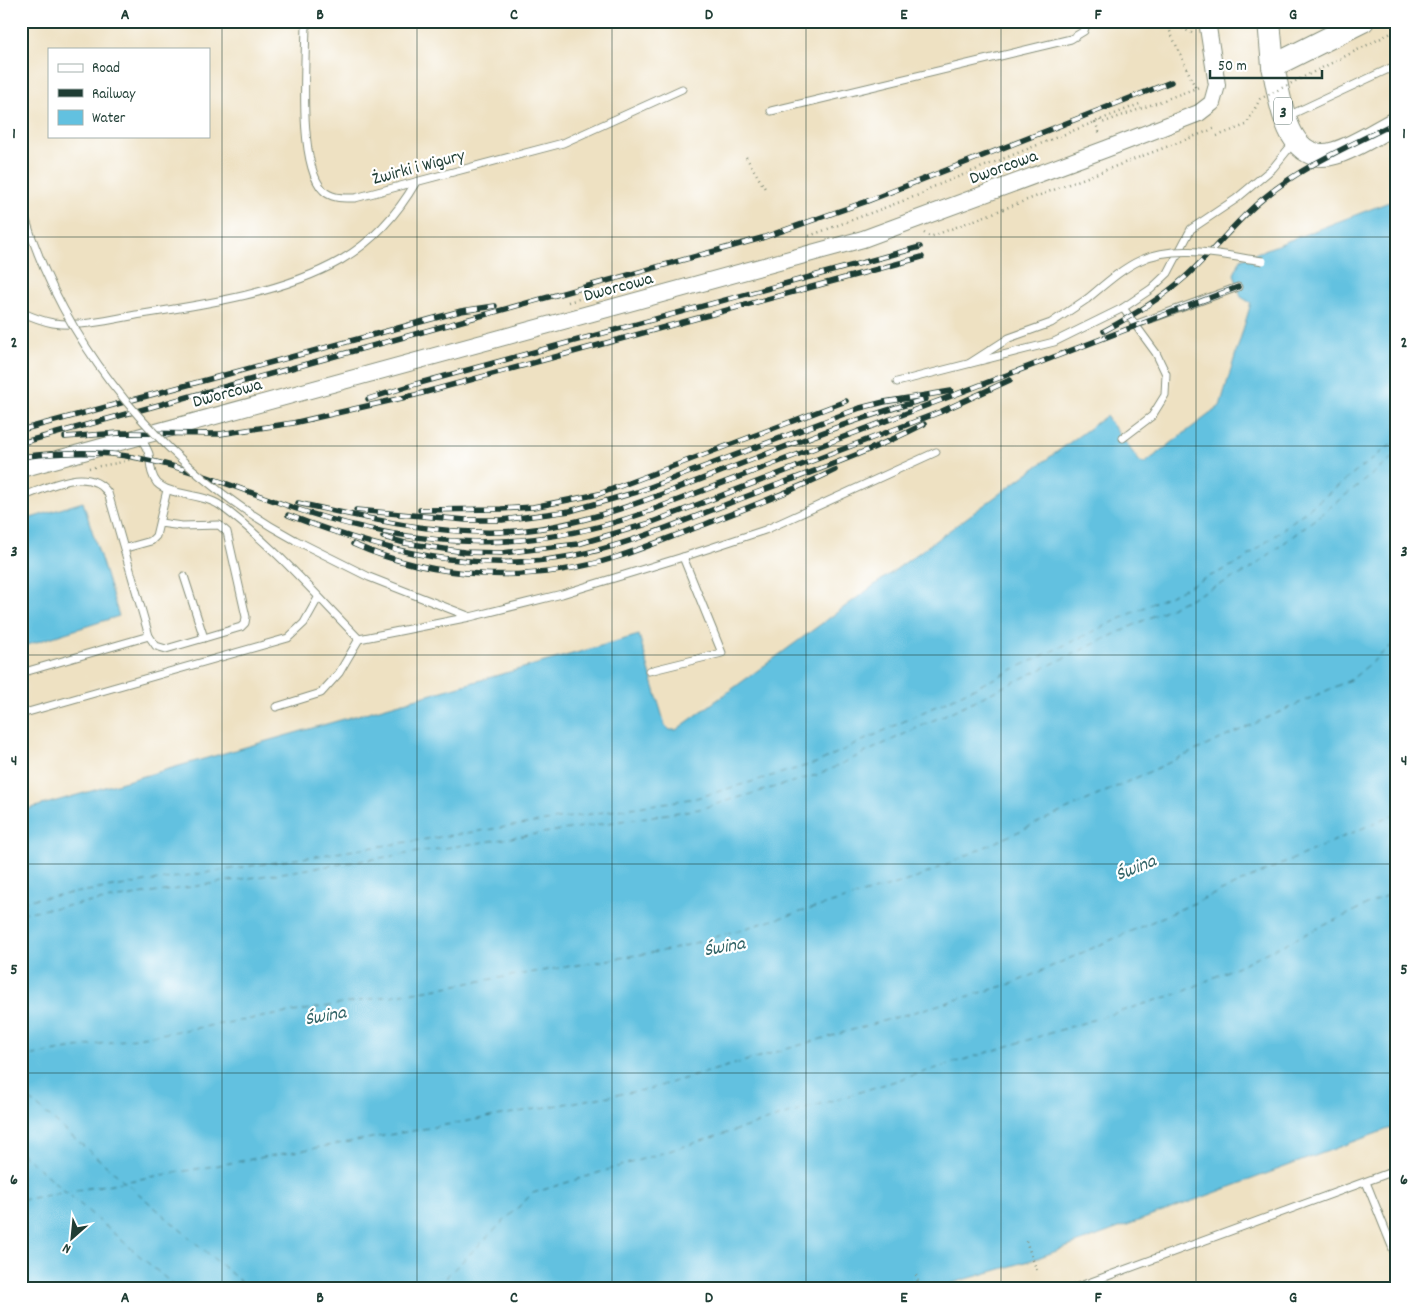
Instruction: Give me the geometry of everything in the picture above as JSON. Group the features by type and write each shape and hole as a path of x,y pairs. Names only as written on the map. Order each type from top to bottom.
{"highway":[{"name":"3","path":"1269,21 1273,66 1284,118 1294,142 1311,153 1334,154 1397,122"},
{"path":"1273,66 1363,21"}],"street":[{"name":"Dworcowa","path":"21,469 863,239 1189,117 1206,109 1212,103 1217,85 1207,21"}],"lane":[{"name":"Żwirki i Wigury","path":"306,21 307,150 313,171 323,190 337,198 355,198 563,143 682,89"},
{"path":"771,112 1071,39 1084,31 1087,21"},
{"path":"1284,118 1397,65"},
{"path":"897,382 963,367 1054,342 1123,308 1151,289 1168,273 1191,230 1236,199 1273,168 1294,142"},
{"path":"21,312 35,319 55,323 89,323 226,300 302,278 341,260 374,234 398,210 416,182"},
{"path":"22,206 38,254 64,310 98,364 130,407 166,445 207,483 249,514 295,540 369,577 470,617"},
{"path":"963,367 998,344 1018,334 1051,323 1119,273 1141,260 1163,254 1196,252 1263,261"},
{"path":"1137,324 1238,288"},
{"path":"1123,308 1137,324 1156,353 1166,374 1165,395 1152,416 1123,438"},
{"path":"140,436 148,453 151,473 158,483 167,490 201,496 219,505 262,540 359,639"},
{"path":"276,706 320,693 339,673 359,639 470,617 562,594 683,557 765,530 936,452"},
{"path":"21,497 82,478 95,481 108,494 126,548 149,636 156,646 166,649 241,627 245,624 246,618 227,532 219,525 182,526 160,523"},
{"path":"126,548 151,541 156,536 167,490"},
{"path":"649,671 722,652 683,557"},
{"path":"184,576 204,638"},
{"path":"21,714 288,638 304,623 318,598"},
{"path":"21,673 149,636"},
{"path":"1072,1289 1397,1170"},
{"path":"1366,1182 1397,1259"}],"path":[{"path":"1196,89 1168,27 1182,28 1190,31 1197,38"},
{"path":"1217,136 1246,125 1260,98 1397,30"},
{"path":"1100,120 1102,123 1196,89 1204,80"},
{"path":"800,239 924,193 928,189 1142,102"},
{"path":"1095,122 1097,127"},
{"path":"746,157 766,190"},
{"path":"562,304 628,286"},
{"path":"1026,1241 1037,1272"},
{"path":"916,1274 920,1289"}],"water":[{"name":"Świna","path":"1397,199 1397,1123 1391,1128 1032,1260 932,1289 21,1289 21,811 639,635 665,725 670,730 676,730 1106,416 1140,462 1145,463 1220,406 1251,303 1241,297 1234,274 1241,259"},
{"path":"83,502 119,616 21,647 21,521"}],"ferry route":[{"path":"21,901 696,798 816,763 1242,561 1397,440"},
{"path":"21,913 699,809 820,774 1248,571 1397,455"},
{"path":"21,1057 674,949 917,878 1352,679 1397,641"},
{"path":"21,1200 649,1089 1014,983 1397,813"},
{"path":"446,1289 447,1276 533,1193 1183,992 1397,891"},
{"path":"21,1092 249,1289"},
{"path":"21,1153 178,1289"},
{"path":"21,1287 25,1289"}],"railway":[{"path":"21,443 762,238 865,202 1171,82"},
{"path":"1104,331 1125,320 1174,287 1204,259 1253,207 1279,186 1328,156 1397,122"},
{"path":"368,399 416,384 920,247"},
{"path":"65,437 120,433 220,434 293,423 415,395 922,257"},
{"path":"21,457 80,453 123,455 138,458 180,468 303,511 347,524 390,533 474,542 558,535 601,526 644,513 1238,287"},
{"path":"21,430 461,311 495,306"},
{"path":"383,537 405,543 464,552 502,553 578,544 647,524 940,412 1010,380"},
{"path":"356,510 466,520 502,520 570,511 637,492 860,408 951,391"},
{"path":"298,503 423,528 500,532 550,527 623,508 838,427 926,399"},
{"path":"420,510 533,507 599,494 846,401"},
{"path":"288,515 368,542 408,552 449,559 489,562 530,561 571,556 613,546 663,529 858,454 924,424"},
{"path":"353,544 384,556 416,565 450,571 517,574 585,566 617,557 706,524 771,499 835,470"}]}
